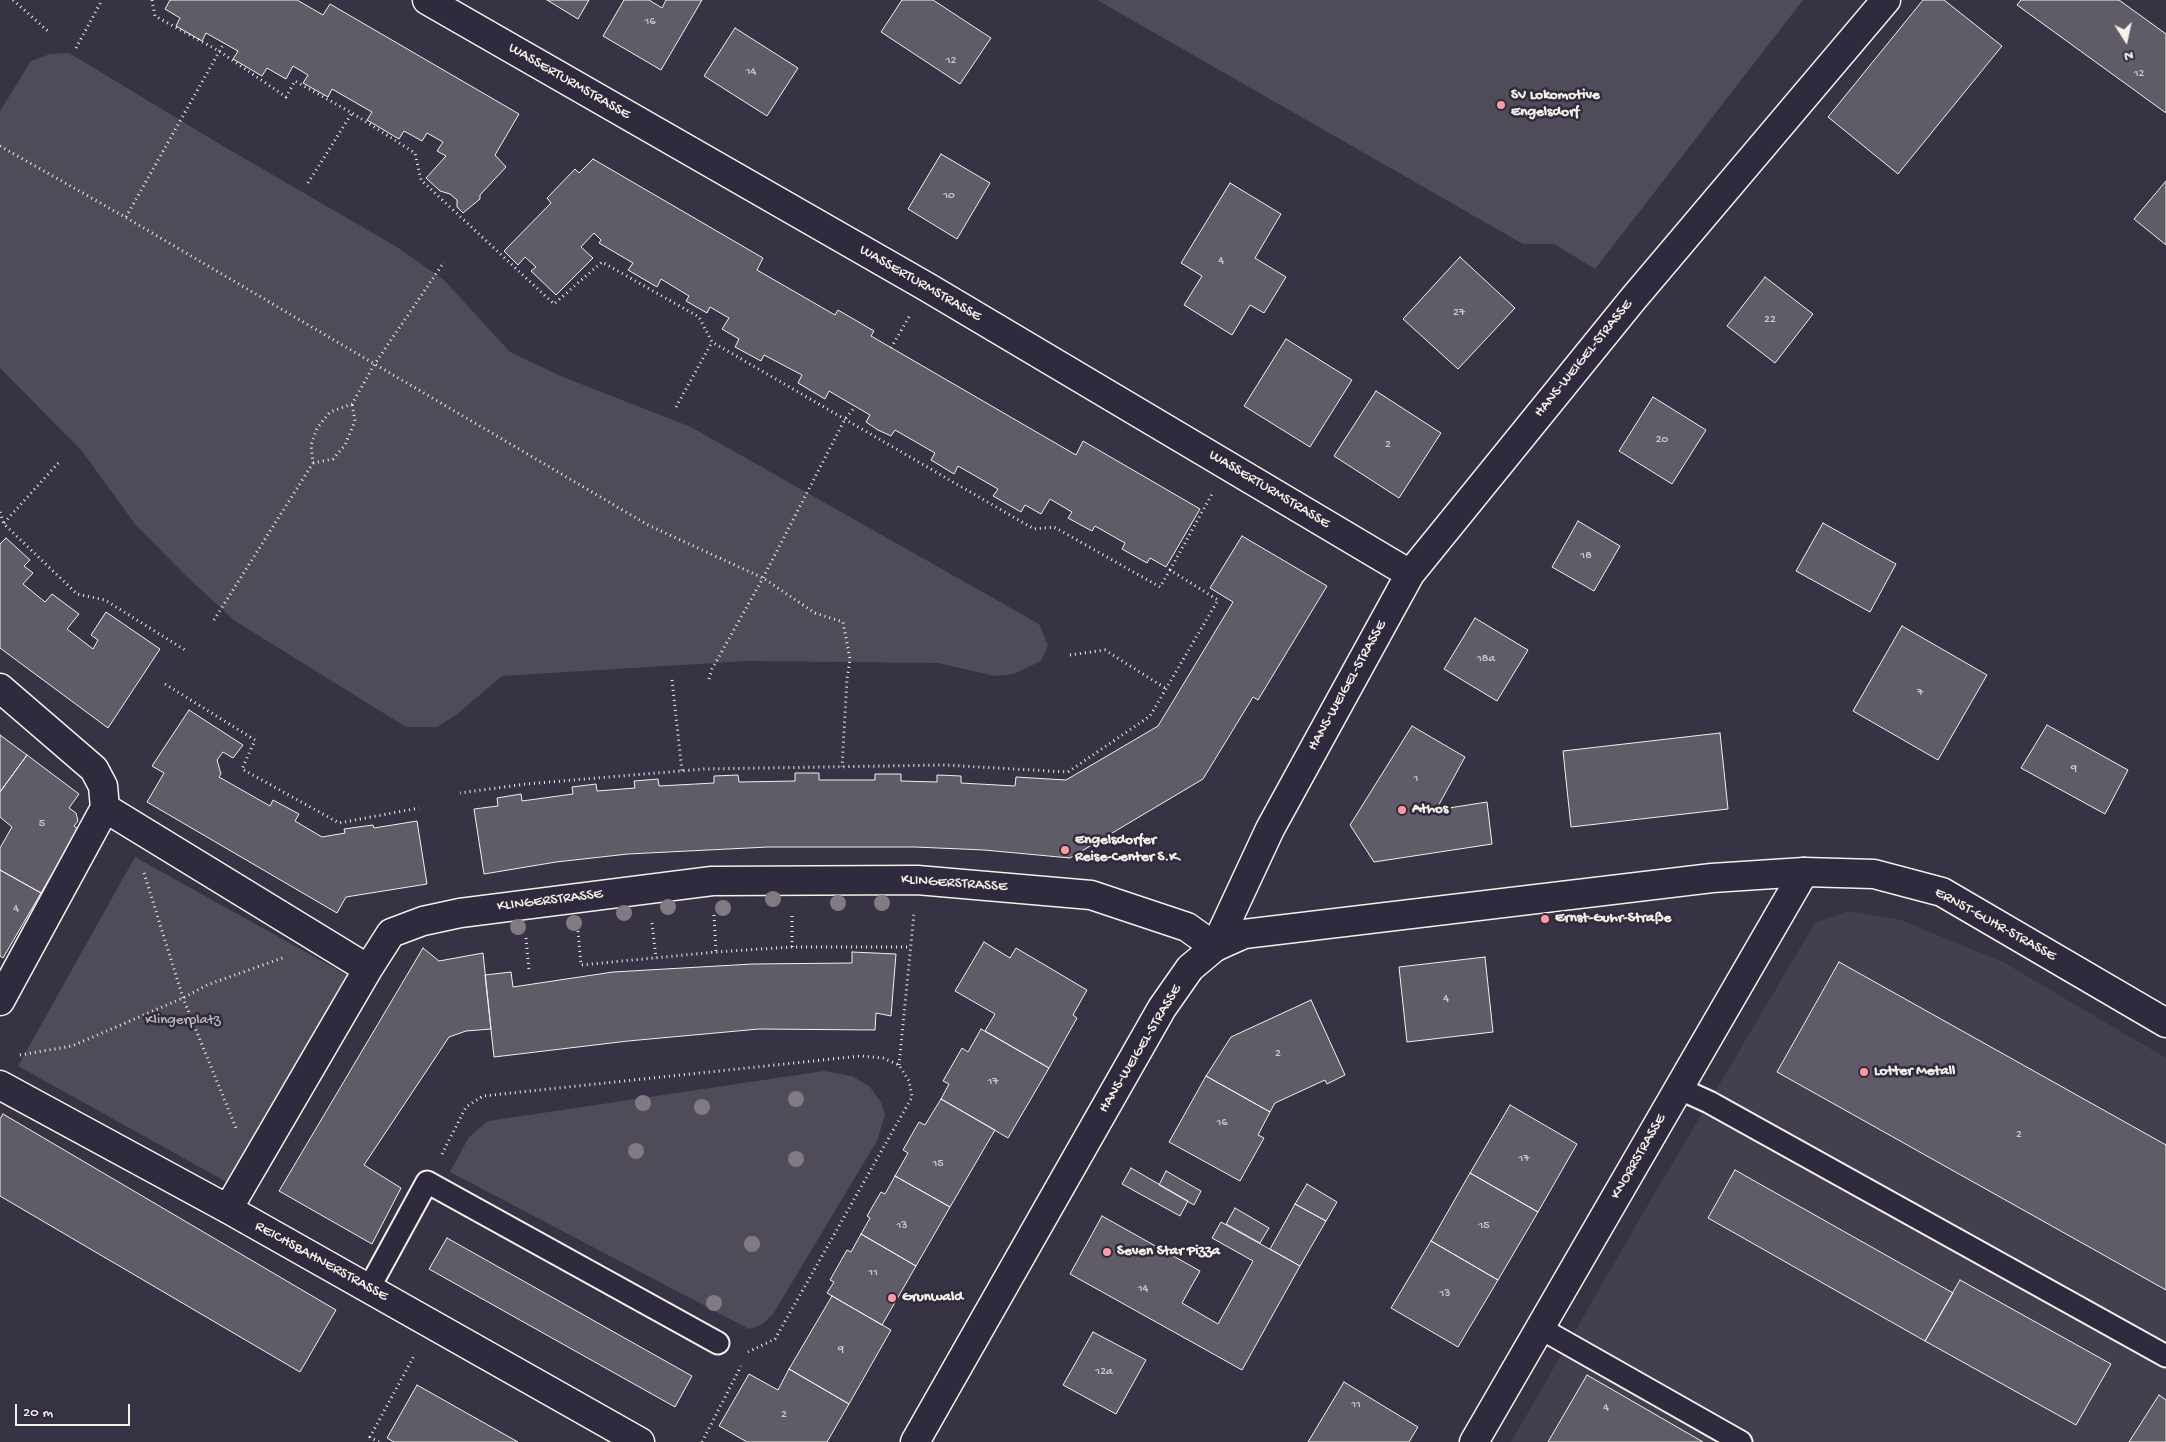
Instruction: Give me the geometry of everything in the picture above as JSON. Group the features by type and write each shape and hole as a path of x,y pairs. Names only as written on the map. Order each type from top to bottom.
{"street":[{"name":"WASSERTURMSTRASSE","path":"427,0 927,287 1410,574"},
{"name":"HANS-WEIGEL-STRASSE","path":"915,1442 1162,1008 1190,968 1216,947 1270,828 1410,574 1633,299 1886,0"},
{"path":"0,688 94,768 117,815 318,936 368,969 228,1209"},
{"path":"0,1001 117,815"},
{"name":"ERNST-GUHR-STRASSE","path":"1216,947 1244,934 1277,929 1712,878 1804,872 1874,874 1942,892 2166,1023"},
{"name":"KNORRSTRASSE","path":"1474,1442 1804,872"},
{"name":"KLINGERSTRASSE","path":"368,969 391,933 423,921 460,913 712,881 917,880 1091,895 1187,927 1216,947"},
{"name":"REICHSBAHNERSTRASSE","path":"0,1085 228,1209 640,1442"}],"lane":[{"path":"1678,1088 1709,1102 2166,1356"},
{"path":"369,1288 427,1182 718,1343"},
{"path":"1540,1328 1741,1442"}],"path":[{"path":"13,0 50,34"},
{"path":"76,48 102,0"},
{"path":"152,0 155,16 219,51 286,98 295,82 352,113 415,153 421,180 554,304 602,262 699,317 712,342 1034,529 1054,527 1160,586 1218,482 1229,466"},
{"path":"125,217 224,43"},
{"path":"308,183 352,113"},
{"path":"0,146 125,217 648,525 763,578 815,614 843,622 850,659 847,679 842,767"},
{"path":"313,463 333,459 345,445 355,421 352,404 374,365 444,262"},
{"path":"676,407 712,342"},
{"path":"214,620 313,463 310,445 317,428 330,412 352,404"},
{"path":"709,679 712,670 763,578 845,419 855,407"},
{"path":"4,524 60,460"},
{"path":"0,512 4,524 77,594 105,600 184,650"},
{"path":"460,793 526,784 682,771 944,765 1068,772 1150,716 1218,600 1170,570"},
{"path":"1070,655 1106,650 1165,688"},
{"path":"672,680 682,771"},
{"path":"165,684 255,740 242,769 339,823 419,808"},
{"path":"117,815 184,998 252,1168"},
{"path":"702,1442 748,1352 775,1339 912,1097 909,1081 899,1064 917,880"},
{"path":"16,1054 24,1056 72,1046 184,998 207,985 280,960 318,936"},
{"path":"581,965 792,947 911,946"},
{"path":"427,1182 466,1107 483,1096 860,1056 883,1058 899,1064"},
{"path":"379,1442 370,1437 432,1324"},
{"path":"718,1343 748,1352"}],"shaded area":[{"path":"1848,911 1901,920 2003,962 2166,1058 2166,1442 1511,1442 1646,1208 1815,923"}],"green space":[{"name":"SV Lokomotive Engelsdorf","path":"1097,0 1803,0 1595,269 1554,244 1523,244"},
{"path":"69,53 223,146 397,247 444,280 510,352 563,377 691,427 1039,624 1048,645 1041,661 1014,674 995,676 938,663 747,661 502,676 456,715 437,727 406,727 235,621 186,576 135,524 82,451 0,368 0,111 31,61 50,54"},
{"name":"Klingerplatz","path":"135,857 347,975 230,1184 18,1066"},
{"path":"824,1071 852,1076 869,1086 881,1102 885,1115 877,1141 773,1314 761,1325 749,1329 450,1172 469,1137 488,1121"}],"building":[{"path":"170,0 297,0 323,15 330,4 519,114 495,155 506,167 480,195 480,199 463,213 457,207 457,200 450,194 440,191 426,178 446,156 437,151 443,142 427,133 422,141 404,131 399,139 367,120 372,112 332,89 328,97 303,83 308,75 293,66 286,79 267,68 262,76 233,59 238,51 206,33 202,41 176,26 180,18 165,9"},
{"path":"547,0 589,0 578,19"},
{"path":"624,0 649,0 662,8 666,0 702,0 661,70 603,36"},
{"path":"902,0 933,0 991,38 960,84 881,32"},
{"path":"1923,0 1944,0 2002,46 1898,174 1828,117"},
{"path":"2021,0 2119,0 2166,34 2166,113 2017,5"},
{"path":"735,28 798,68 767,116 704,76"},
{"path":"941,154 990,183 957,239 908,209"},
{"path":"593,159 763,258 757,270 835,315 838,310 874,331 871,336 1076,455 1083,441 1200,509 1166,567 1150,558 1147,563 1122,549 1125,543 1095,526 1092,531 1068,518 1072,512 1050,499 1041,514 1025,505 1021,512 993,496 998,489 958,466 954,474 931,460 935,453 895,430 891,436 878,430 866,422 870,415 829,391 825,399 798,383 802,375 764,355 761,361 735,347 739,339 722,329 729,318 710,307 707,313 686,301 689,296 661,279 657,287 628,270 633,263 599,243 601,240 594,233 581,247 593,258 556,295 531,271 536,267 525,257 518,265 504,251 551,203 547,198 575,169 579,173"},
{"path":"2166,181 2166,245 2134,219"},
{"path":"1230,183 1281,214 1255,258 1286,277 1264,313 1250,305 1232,335 1184,305 1202,276 1181,263"},
{"path":"1460,257 1515,308 1458,369 1403,319"},
{"path":"1765,277 1813,314 1775,363 1727,326"},
{"path":"1286,339 1352,380 1310,447 1244,406"},
{"path":"1376,391 1441,433 1399,498 1334,456"},
{"path":"1653,397 1706,430 1672,484 1619,451"},
{"path":"1578,521 1620,546 1594,591 1552,567"},
{"path":"1823,523 1896,564 1870,612 1796,571"},
{"path":"1242,536 1327,586 1258,700 1253,697 1203,779 1070,858 984,850 915,847 768,847 628,854 556,862 484,874 474,809 498,806 497,798 521,794 522,801 573,794 572,787 596,784 597,791 635,788 634,781 658,779 659,786 714,783 714,776 738,775 739,782 795,781 795,773 819,773 819,780 875,780 875,774 901,774 901,781 937,782 937,775 961,776 961,783 1015,786 1016,777 1066,780 1158,726 1233,602 1210,588"},
{"path":"6,538 30,560 24,566 33,573 23,584 45,602 52,594 79,614 67,629 93,649 98,640 91,635 106,612 160,649 108,728 0,648 0,544"},
{"path":"1475,618 1528,650 1497,701 1444,669"},
{"path":"1902,626 1987,675 1938,760 1853,711"},
{"path":"189,710 243,745 233,758 223,752 217,760 221,774 219,777 270,806 273,800 299,814 295,821 322,837 345,833 344,829 373,825 374,828 417,821 427,884 346,897 337,913 147,802 164,773 152,766"},
{"path":"2047,725 2128,770 2105,814 2021,768"},
{"path":"1412,726 1465,757 1436,810 1487,802 1492,844 1374,862 1350,825"},
{"path":"1720,733 1728,809 1571,827 1563,751"},
{"path":"0,735 27,755 0,792"},
{"path":"27,755 79,794 69,808 76,813 78,821 74,826 78,829 41,893 0,870 0,848 12,827 0,817 0,792"},
{"path":"0,870 41,893 3,958 0,956"},
{"path":"984,942 1010,958 1016,948 1087,990 1073,1015 1077,1018 1049,1068 985,1031 995,1014 955,991"},
{"path":"423,948 439,961 483,953 491,1029 466,1031 449,1037 364,1165 401,1188 372,1244 279,1191"},
{"path":"852,952 896,954 891,1016 876,1013 875,1030 759,1029 628,1041 494,1057 485,975 511,972 513,987 613,972 752,964 852,963"},
{"path":"1485,957 1493,1032 1407,1042 1399,967"},
{"path":"1839,962 2166,1145 2166,1290 1777,1072"},
{"path":"1311,1000 1345,1075 1327,1084 1325,1080 1275,1103 1270,1112 1206,1076 1231,1037"},
{"path":"981,1029 1049,1068 1008,1138 941,1099 949,1084 943,1081 962,1048 968,1052"},
{"path":"1206,1076 1270,1112 1258,1135 1264,1138 1240,1181 1169,1142"},
{"path":"941,1099 995,1130 950,1207 895,1176 908,1153 903,1150 919,1122 925,1125"},
{"path":"1510,1105 1577,1144 1538,1212 1470,1173"},
{"path":"3,1114 336,1310 300,1372 0,1196 0,1119"},
{"path":"1131,1168 1188,1201 1180,1216 1122,1184"},
{"path":"1735,1170 1953,1293 1925,1341 1708,1218"},
{"path":"1166,1171 1201,1191 1194,1205 1159,1185"},
{"path":"1470,1173 1538,1212 1498,1280 1431,1241"},
{"path":"895,1176 950,1207 916,1266 861,1234 870,1218 867,1216 881,1192 885,1194"},
{"path":"1307,1184 1337,1202 1326,1221 1295,1204"},
{"path":"1295,1204 1326,1221 1300,1266 1270,1249"},
{"path":"1235,1208 1269,1228 1260,1243 1226,1224"},
{"path":"1102,1216 1200,1271 1182,1303 1218,1324 1253,1261 1212,1238 1221,1222 1300,1266 1242,1370 1070,1274"},
{"path":"861,1234 916,1266 882,1325 827,1293 834,1282 830,1280 847,1250 851,1252"},
{"path":"447,1238 692,1376 675,1407 429,1269"},
{"path":"1431,1241 1498,1280 1458,1347 1391,1308"},
{"path":"1960,1280 2111,1364 2076,1425 1925,1341"},
{"path":"832,1296 891,1330 849,1404 789,1369"},
{"path":"1093,1332 1146,1360 1116,1414 1063,1385"},
{"path":"789,1369 849,1404 827,1442 747,1442 719,1426 749,1374 778,1390"},
{"path":"1587,1375 1703,1442 1548,1442"},
{"path":"1344,1382 1418,1427 1409,1442 1308,1442"},
{"path":"417,1385 518,1442 394,1442 387,1438"},
{"path":"2159,1395 2166,1400 2166,1442 2129,1442"}],"place":[{"name":"SV Lokomotive Engelsdorf","path":"1501,105"},
{"name":"Athos","path":"1402,810"},
{"name":"Engelsdorfer Reise-Center S.K.","path":"1065,850"},
{"name":"Ernst-Guhr-Straße","path":"1545,919"},
{"name":"Lotter Metall","path":"1864,1072"},
{"name":"Seven Star Pizza","path":"1107,1252"},
{"name":"Grunwald","path":"892,1298"}]}
